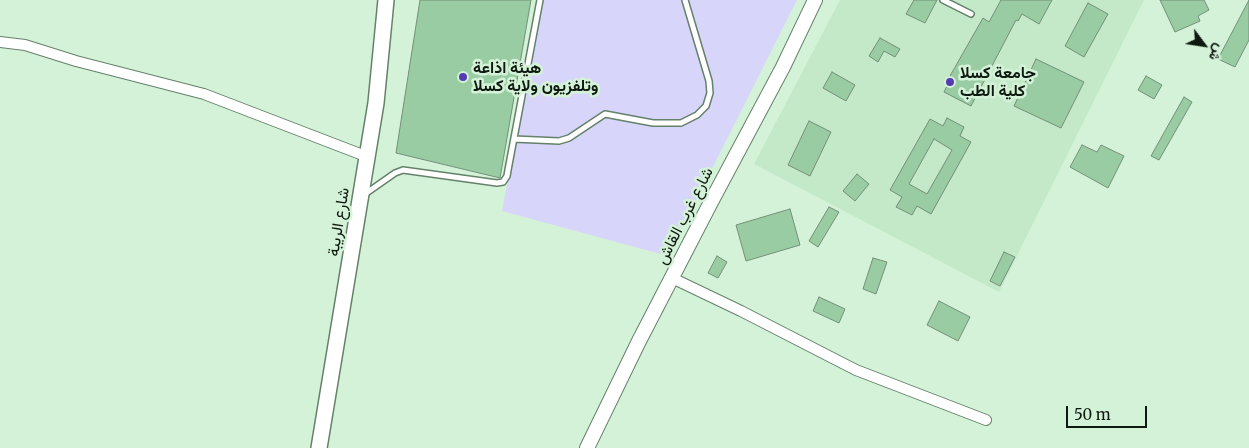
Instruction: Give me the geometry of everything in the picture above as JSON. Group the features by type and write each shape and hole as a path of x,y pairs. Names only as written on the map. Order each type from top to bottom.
{"main road":[{"name":"شارع الريبة","path":"319,448 376,104 386,0"},
{"name":"شارع غرب القاش","path":"587,448 639,341 779,76 816,0"}],"street":[{"path":"0,42 25,45 76,61 204,94 368,157"},
{"path":"672,278 856,370 986,420"}],"lane":[{"path":"361,197 394,173 403,170 497,183 503,182 507,176 540,0"},
{"path":"514,139 559,141 569,138 605,114 654,123 680,123 697,115 706,106 710,93 685,0"},
{"path":"943,0 972,14"}],"shaded area":[{"path":"542,0 797,0 668,256 502,211"},
{"name":"جامعة كسلا كلية الطب","path":"840,0 1144,0 999,292 754,164"}],"building":[{"name":"هيئة اذاعة وتلفزيون ولاية كسلا","path":"420,0 531,0 500,178 396,153"},
{"path":"914,0 937,0 925,23 906,14"},
{"path":"1001,0 1052,0 1039,24 1022,14 1018,21 1016,20 971,106 944,92 948,84 946,83 983,18 989,22"},
{"path":"1160,0 1204,0 1209,10 1198,16 1200,21 1175,32"},
{"path":"1249,0 1249,40 1235,67 1218,59"},
{"path":"1088,3 1108,14 1084,57 1065,46"},
{"path":"880,38 900,49 895,57 884,51 878,62 869,56"},
{"path":"1036,59 1084,82 1061,128 1014,106"},
{"path":"832,72 855,85 846,101 823,88"},
{"path":"1146,76 1162,85 1154,99 1138,90"},
{"path":"1184,97 1192,102 1159,160 1151,156"},
{"path":"947,118 964,127 960,136 971,142 931,214 917,206 912,215 896,207 902,197 890,190 930,119 943,126","holes":["934,139 952,150 927,194 909,184"]},
{"path":"809,121 831,132 810,176 788,165"},
{"path":"1082,145 1097,152 1101,145 1124,156 1108,188 1070,167"},
{"path":"857,174 869,184 855,201 843,191"},
{"path":"829,207 839,212 818,247 809,241"},
{"path":"790,209 800,245 746,261 736,225"},
{"path":"1004,252 1015,257 1000,286 990,281"},
{"path":"717,256 727,262 718,278 708,273"},
{"path":"873,258 887,262 876,294 863,289"},
{"path":"819,297 845,309 839,323 813,311"},
{"path":"939,301 970,317 958,341 927,325"}],"place":[{"name":"هيئة اذاعة وتلفزيون ولاية كسلا","path":"463,77"},
{"name":"جامعة كسلا كلية الطب","path":"950,82"}]}
